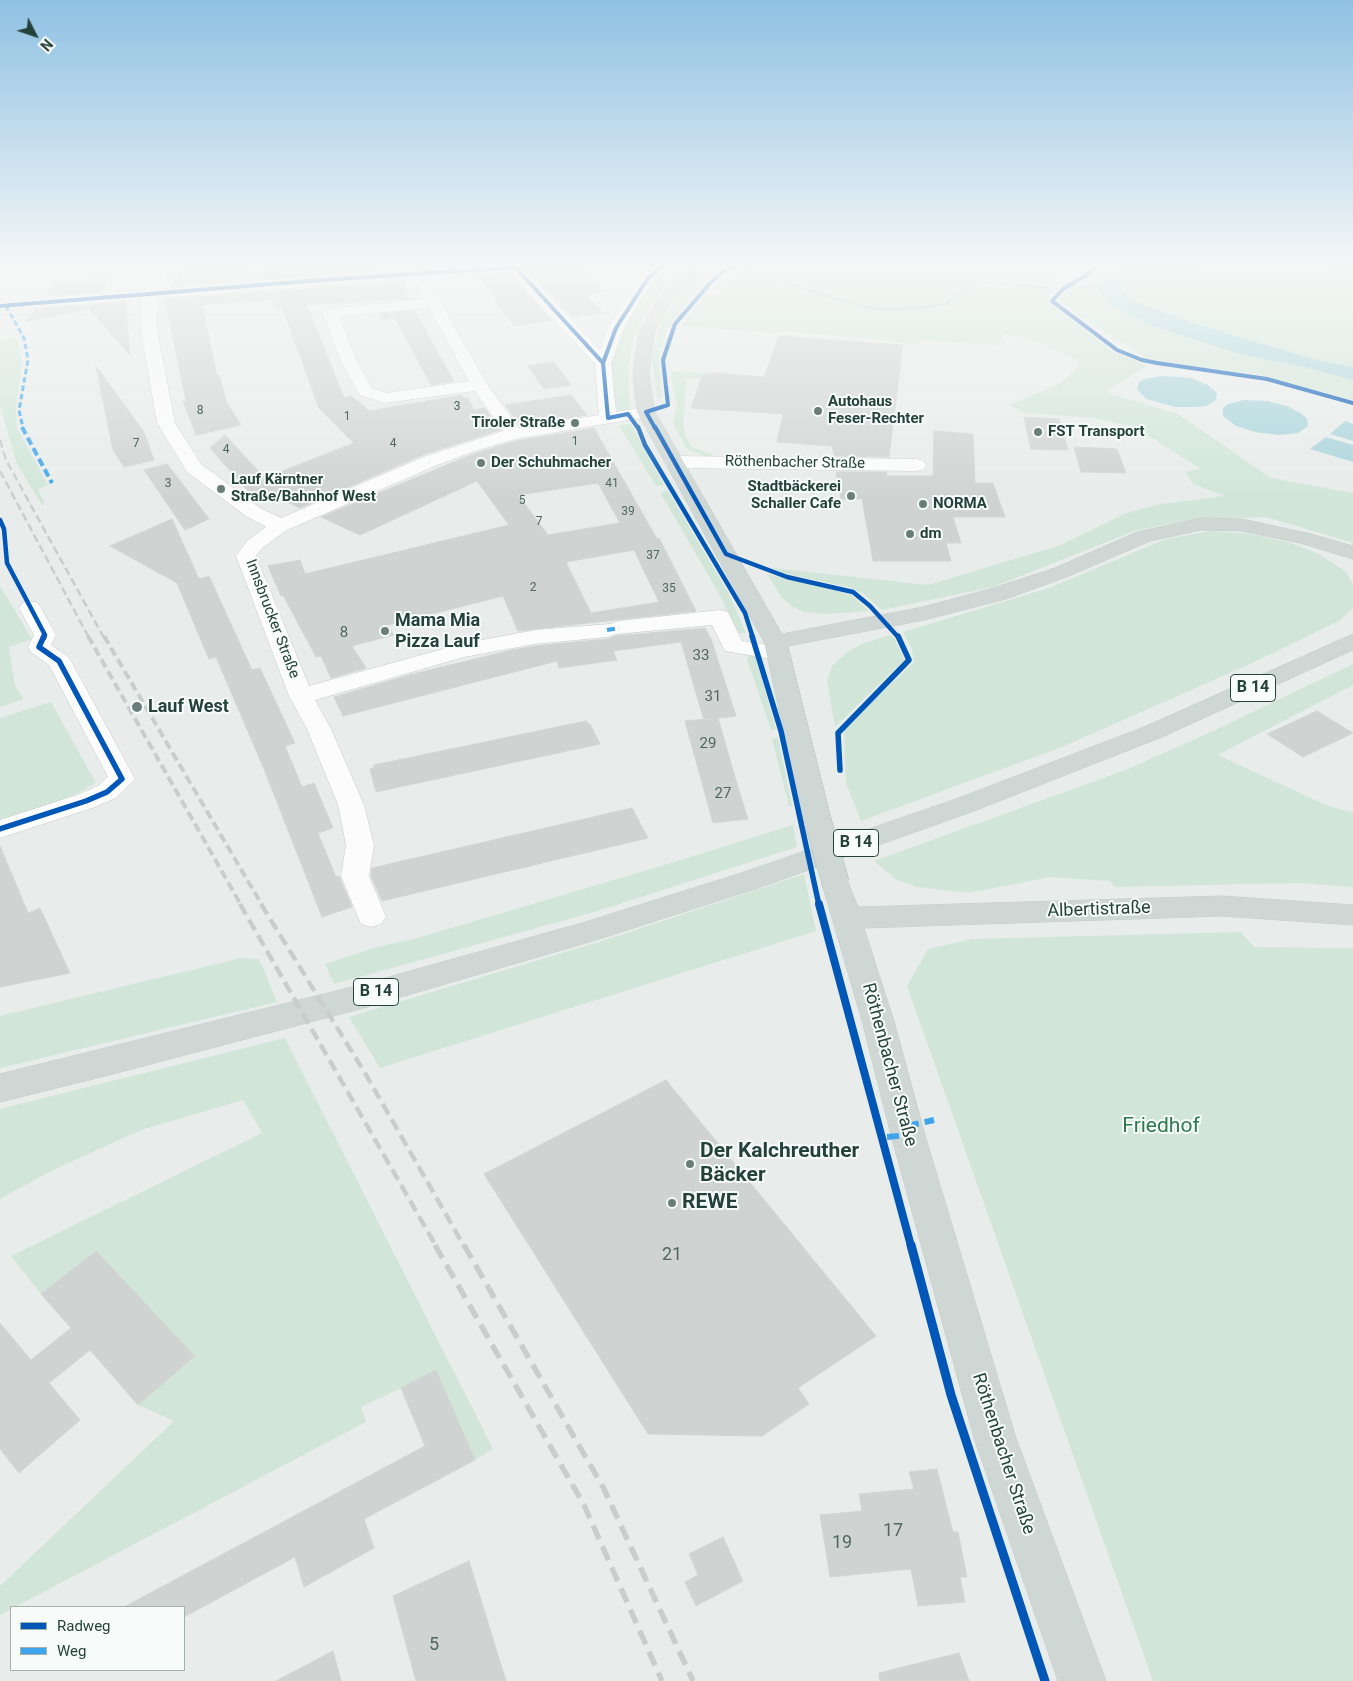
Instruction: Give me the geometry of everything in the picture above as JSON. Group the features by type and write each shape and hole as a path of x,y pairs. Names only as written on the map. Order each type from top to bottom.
{"main road":[{"name":"Röthenbacher Straße","path":"645,342 641,374 646,412 777,648 818,822 878,1021 908,1135 995,1438 1082,1681"},
{"path":"777,648 998,594 1062,572 1144,536 1174,529 1218,523 1266,530 1352,565"},
{"name":"B 14","path":"0,1088 109,1062 360,997 586,932 748,881 965,806 1152,732 1260,685 1353,641"},
{"name":"Albertistraße","path":"846,918 1222,906 1353,915"}],"street":[{"path":"151,342 166,423 194,468 253,512 280,526"},
{"path":"342,342 350,364 366,391 384,398 479,384"},
{"path":"455,342 479,384 514,434"},
{"path":"584,342 603,363"},
{"path":"608,418 603,363 611,342"},
{"name":"Innsbrucker Straße","path":"371,917 355,876 360,845 351,805 319,729 301,696 246,556 255,544 280,526 433,460 514,434 646,412"},
{"name":"Röthenbacher Straße","path":"673,462 917,465"},
{"path":"0,829 86,801 106,792 122,779 59,661 39,646 45,635 30,608"},
{"path":"301,696 461,652 534,637 720,617 733,646 777,648"}],"green space":[{"path":"0,342 18,342 22,361 16,410 17,428 48,485 38,489 45,504 42,505 17,464 0,406"},
{"path":"618,342 633,342 628,367 630,408 627,411 616,409 610,365"},
{"path":"656,342 663,342 659,358 662,398 657,398 652,359"},
{"path":"960,342 1000,342 998,345"},
{"path":"1039,342 1101,342 1112,351 1147,366 1105,392 1178,414 1271,478 1353,493 1353,543 1266,517 1189,520 1137,530 993,587 882,610 863,593 848,587 782,573 772,568 928,585 1061,545 1124,514 1155,505 1225,496 1193,484 1185,472 1201,469 1130,426 1093,418 1024,413 1010,405 1057,385 1076,370 1080,362"},
{"path":"1122,342 1204,342 1240,354 1304,367 1353,380 1353,400 1262,375 1171,363 1145,357"},
{"path":"1257,342 1353,342 1353,367 1313,359"},
{"path":"670,371 712,373 701,378 686,378 683,419 685,435 691,447 714,455 706,457 686,448 673,423 677,406"},
{"path":"631,424 664,485 656,486 619,425"},
{"path":"668,491 729,594 746,633 736,633 721,597 660,492"},
{"path":"1211,531 1251,534 1291,543 1319,554 1345,571 1353,584 1353,608 1339,621 1250,664 1062,747 861,821 846,783 844,729 914,662 912,649 903,632 1049,588 1166,539"},
{"path":"767,574 850,594 869,611 825,614 805,612 793,607 782,598"},
{"path":"0,586 32,639 9,647 15,686 24,699 0,707"},
{"path":"890,635 895,639 904,660 835,727 827,681 832,666 847,652 865,643"},
{"path":"749,656 755,656 776,729 771,730 747,659"},
{"path":"1353,664 1353,685 1218,755 1328,806 1353,812 1353,887 1301,883 1115,887 1110,881 1050,877 969,893 917,887 895,879 874,861 1128,769 1213,731"},
{"path":"51,702 96,783 72,796 0,820 0,718"},
{"path":"778,738 792,806 789,806 772,739"},
{"path":"793,825 797,847 591,913 334,984 325,964 377,947 414,939 661,866"},
{"path":"804,874 816,931 380,1068 349,1017 602,941"},
{"name":"Friedhof","path":"1241,932 1254,947 1353,948 1353,1681 1153,1681 907,986 928,949 972,939"},
{"path":"241,958 258,959 277,1002 0,1068 0,1016"},
{"path":"285,1038 493,1449 475,1460 401,1388 361,1407 366,1422 17,1606 10,1606 10,1610 0,1615 0,1586 174,1421 138,1405 195,1356 96,1251 41,1294 11,1256 262,1133 243,1100 141,1130 51,1171 0,1199 0,1109"}],"water":[{"path":"1204,342 1257,342 1313,359 1353,367 1353,380 1304,367 1240,354"},
{"path":"1162,376 1191,378 1208,385 1217,393 1216,400 1206,406 1175,407 1147,399 1137,390 1139,382"},
{"path":"1244,400 1267,401 1287,406 1302,414 1307,419 1308,426 1298,433 1280,435 1255,432 1236,426 1223,416 1223,408 1228,404"},
{"path":"1345,421 1353,424 1353,441 1330,434"},
{"path":"1326,437 1353,445 1353,462 1310,449"}],"building":[{"path":"119,342 129,342 130,355"},
{"path":"174,342 210,342 217,376 219,375 227,403 241,425 196,435 183,401 186,401"},
{"path":"295,342 322,342 344,398 352,396 369,411 462,395 464,398 468,398 474,410 485,408 500,430 425,454 300,508 267,493 255,499 210,448 225,435 265,478 354,443 319,408"},
{"path":"408,342 433,342 454,381 431,385"},
{"path":"777,342 868,342 903,345 889,457 834,456 832,446 777,442 783,414 691,408 702,377 712,373 764,377"},
{"path":"554,362 571,385 544,389 528,366"},
{"path":"96,366 144,432 154,460 124,467 113,450"},
{"path":"571,395 587,415 520,426 505,405"},
{"path":"1024,417 1059,419 1068,450 1031,449"},
{"path":"594,428 657,539 659,538 696,611 518,631 503,596 388,625 394,635 352,646 366,668 331,678 321,656 316,657 283,595 281,596 268,566 300,560 305,574 509,525 477,481 360,535 321,517 473,454 516,441","holes":["598,483 620,523 548,535 518,495","634,550 659,602 591,613 566,562"]},
{"path":"934,431 973,434 975,483 993,483 1005,517 953,517 961,543 946,543 951,561 873,561 862,499 841,499 836,472 887,472 886,476 933,476"},
{"path":"1074,447 1117,449 1126,473 1081,472"},
{"path":"167,464 209,519 185,530 144,470"},
{"path":"172,519 199,579 209,576 252,670 260,668 295,743 285,746 302,787 314,783 333,828 318,833 336,877 339,876 352,907 322,917 264,769 216,657 209,659 177,583 110,546"},
{"path":"705,628 711,639 736,716 704,720 681,642 613,651 617,660 559,668 557,661 343,716 334,697 409,675 512,650 607,639 616,636"},
{"path":"1317,711 1353,733 1303,757 1267,734"},
{"path":"718,718 748,819 713,823 685,721"},
{"path":"586,721 590,724 600,744 376,792 370,769 374,768 374,765"},
{"path":"632,808 648,838 382,901 371,876 372,868"},
{"path":"0,846 28,913 40,908 70,973 0,987"},
{"path":"666,1080 876,1336 798,1388 809,1404 762,1436 648,1434 484,1174"},
{"path":"96,1251 195,1356 138,1405 90,1350 49,1383 80,1420 19,1473 0,1449 0,1323 31,1360 71,1328 41,1294"},
{"path":"436,1370 475,1460 364,1519 374,1548 304,1587 295,1557 185,1616 185,1606 126,1606 425,1446 401,1388"},
{"path":"937,1469 953,1532 958,1532 967,1577 960,1577 965,1602 918,1606 911,1569 830,1577 820,1515 862,1511 859,1494 914,1489 909,1472"},
{"path":"723,1537 743,1581 696,1606 685,1582 698,1575 689,1554"},
{"path":"469,1561 506,1681 416,1681 393,1596"},
{"path":"333,1651 341,1681 276,1681"},
{"path":"959,1653 969,1681 880,1681 879,1673"}],"railway":[{"path":"0,440 6,460 104,638"},
{"path":"0,471 89,638"},
{"path":"88,636 241,905"},
{"path":"104,636 262,905"},
{"path":"240,904 436,1246"},
{"path":"261,904 365,1073 464,1246"},
{"path":"435,1245 584,1505 662,1681"},
{"path":"464,1245 604,1489 693,1681"}],"marked path":[{"path":"25,342 28,360 19,410 22,427 52,483"},
{"path":"607,630 619,628"},
{"path":"907,1126 934,1120"},
{"path":"887,1137 908,1135"}],"cycle path":[{"path":"584,342 603,363 608,418 628,414 636,423 645,445 745,613 781,731 824,926 834,956 951,1395 1045,1681"},
{"path":"603,363 611,342"},
{"path":"668,342 663,360 668,405 646,412 726,554 787,577 853,592 870,606 900,639 909,660 838,733 840,770"},
{"path":"1107,342 1117,350 1142,360 1267,379 1353,403"},
{"path":"0,520 4,529 7,563 45,635 39,647 59,661 122,779 107,792 86,801 0,829"}],"place":[{"name":"Autohaus Feser-Rechter","path":"818,411"},
{"name":"Tiroler Straße","path":"575,423"},
{"name":"FST Transport","path":"1038,432"},
{"name":"Der Schuhmacher","path":"481,463"},
{"name":"Lauf Kärntner Straße/Bahnhof West","path":"221,489"},
{"name":"Stadtbäckerei Schaller Cafe","path":"851,496"},
{"name":"NORMA","path":"923,504"},
{"name":"dm","path":"910,534"},
{"name":"Mama Mia Pizza Lauf","path":"385,631"},
{"name":"Lauf West","path":"137,707"},
{"name":"Der Kalchreuther Bäcker","path":"690,1164"},
{"name":"REWE","path":"672,1203"}]}
